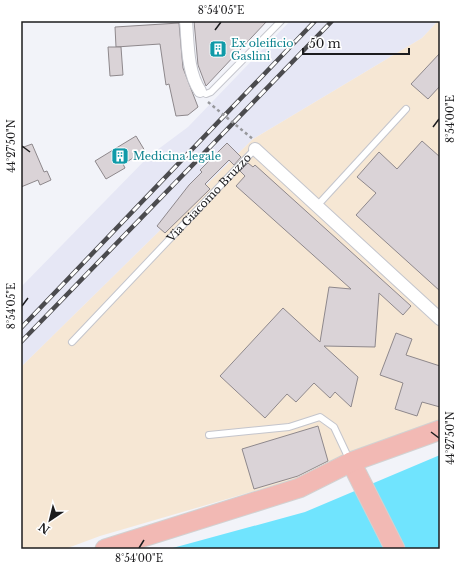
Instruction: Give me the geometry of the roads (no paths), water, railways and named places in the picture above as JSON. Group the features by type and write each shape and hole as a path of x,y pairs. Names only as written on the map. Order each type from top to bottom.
{"main road":[{"path":"105,549 299,488 351,462 440,430"},
{"path":"351,462 395,549"}],"street":[{"path":"186,21 188,57 200,91"},
{"name":"Via Giacomo Bruzzo","path":"254,145 316,207 440,320"}],"lane":[{"path":"200,91 206,94 211,92 281,21"},
{"path":"316,207 406,109"},
{"name":"Via Giacomo Bruzzo","path":"72,342 254,145"},
{"path":"209,435 289,427 320,418 334,427 351,462"}],"water":[{"path":"440,455 440,549 169,549 305,512"}],"railway":[{"path":"21,328 315,21"},
{"path":"21,342 332,21"}],"place":[{"name":"Ex oleificio Gaslini","path":"218,49"},
{"name":"Medicina legale","path":"120,156"}]}
